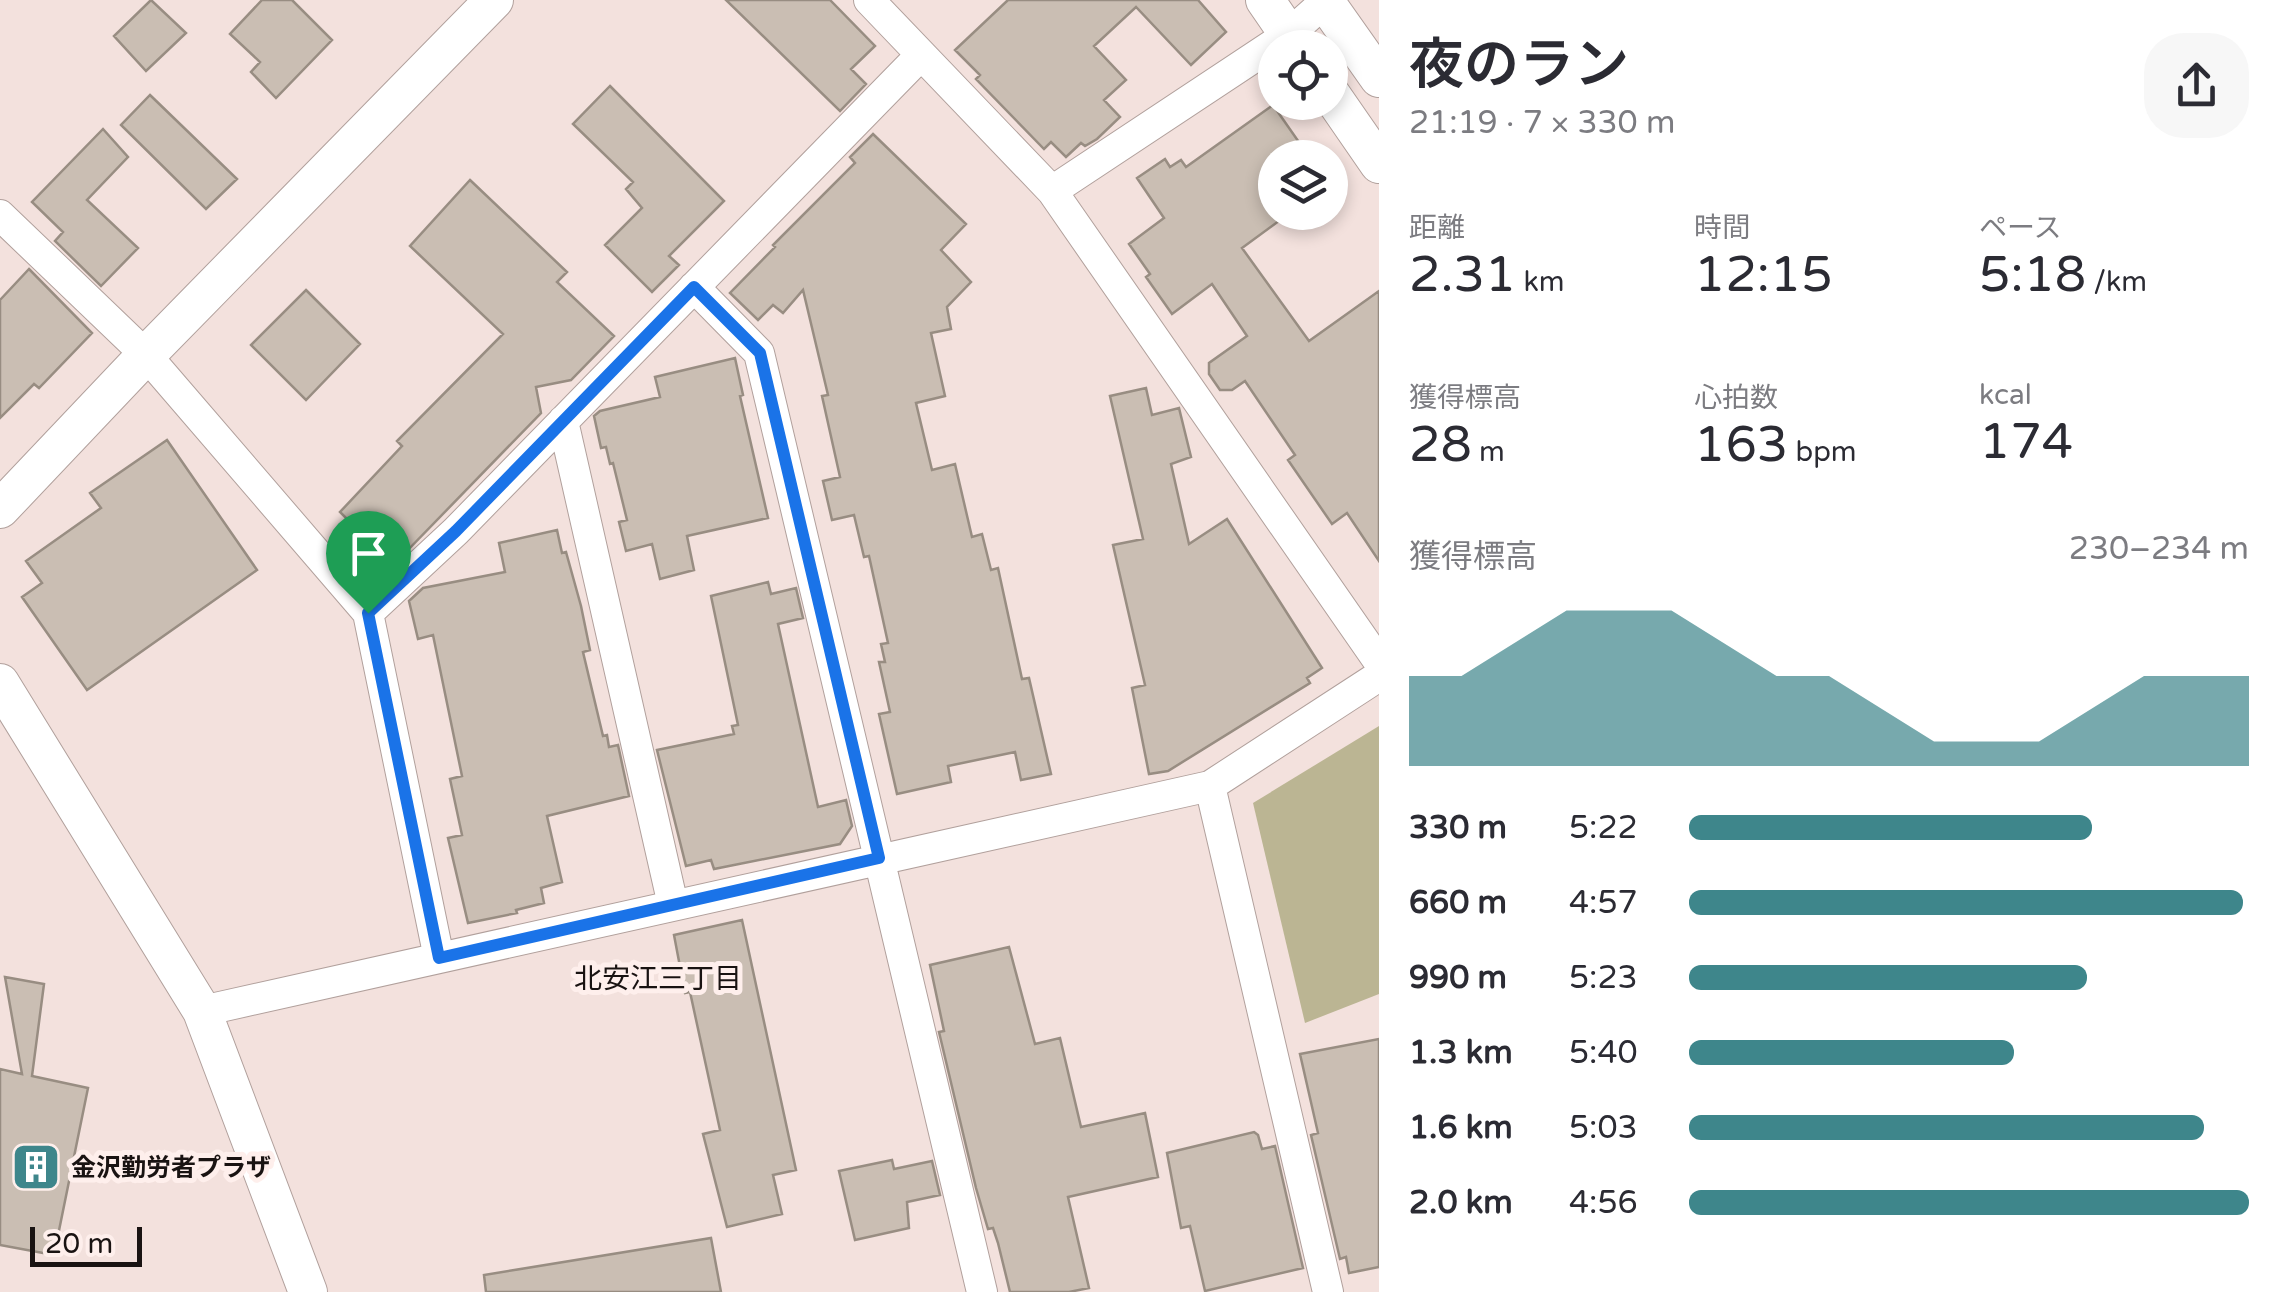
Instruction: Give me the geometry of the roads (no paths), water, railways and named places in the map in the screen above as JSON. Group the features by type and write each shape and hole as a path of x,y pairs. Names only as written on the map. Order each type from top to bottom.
{"street":[{"path":"0,510 146,354 494,0"},
{"path":"869,0 1052,191 1379,662"},
{"path":"1265,0 1286,30"},
{"path":"1303,30 1325,1 1379,78"},
{"path":"368,613 456,531 921,55"},
{"path":"1052,191 1258,63"},
{"path":"1348,119 1379,164"},
{"path":"0,215 146,354 368,613 439,958"},
{"path":"694,287 760,353 982,1292"},
{"path":"562,421 674,904"},
{"path":"202,1011 1210,786 1379,676"},
{"path":"0,683 202,1011 308,1292"},
{"path":"1210,786 1328,1292"}],"place":[{"name":"金沢勤労者プラザ","path":"36,1167"}],"district":[{"name":"北安江三丁目","path":"658,978"}]}
